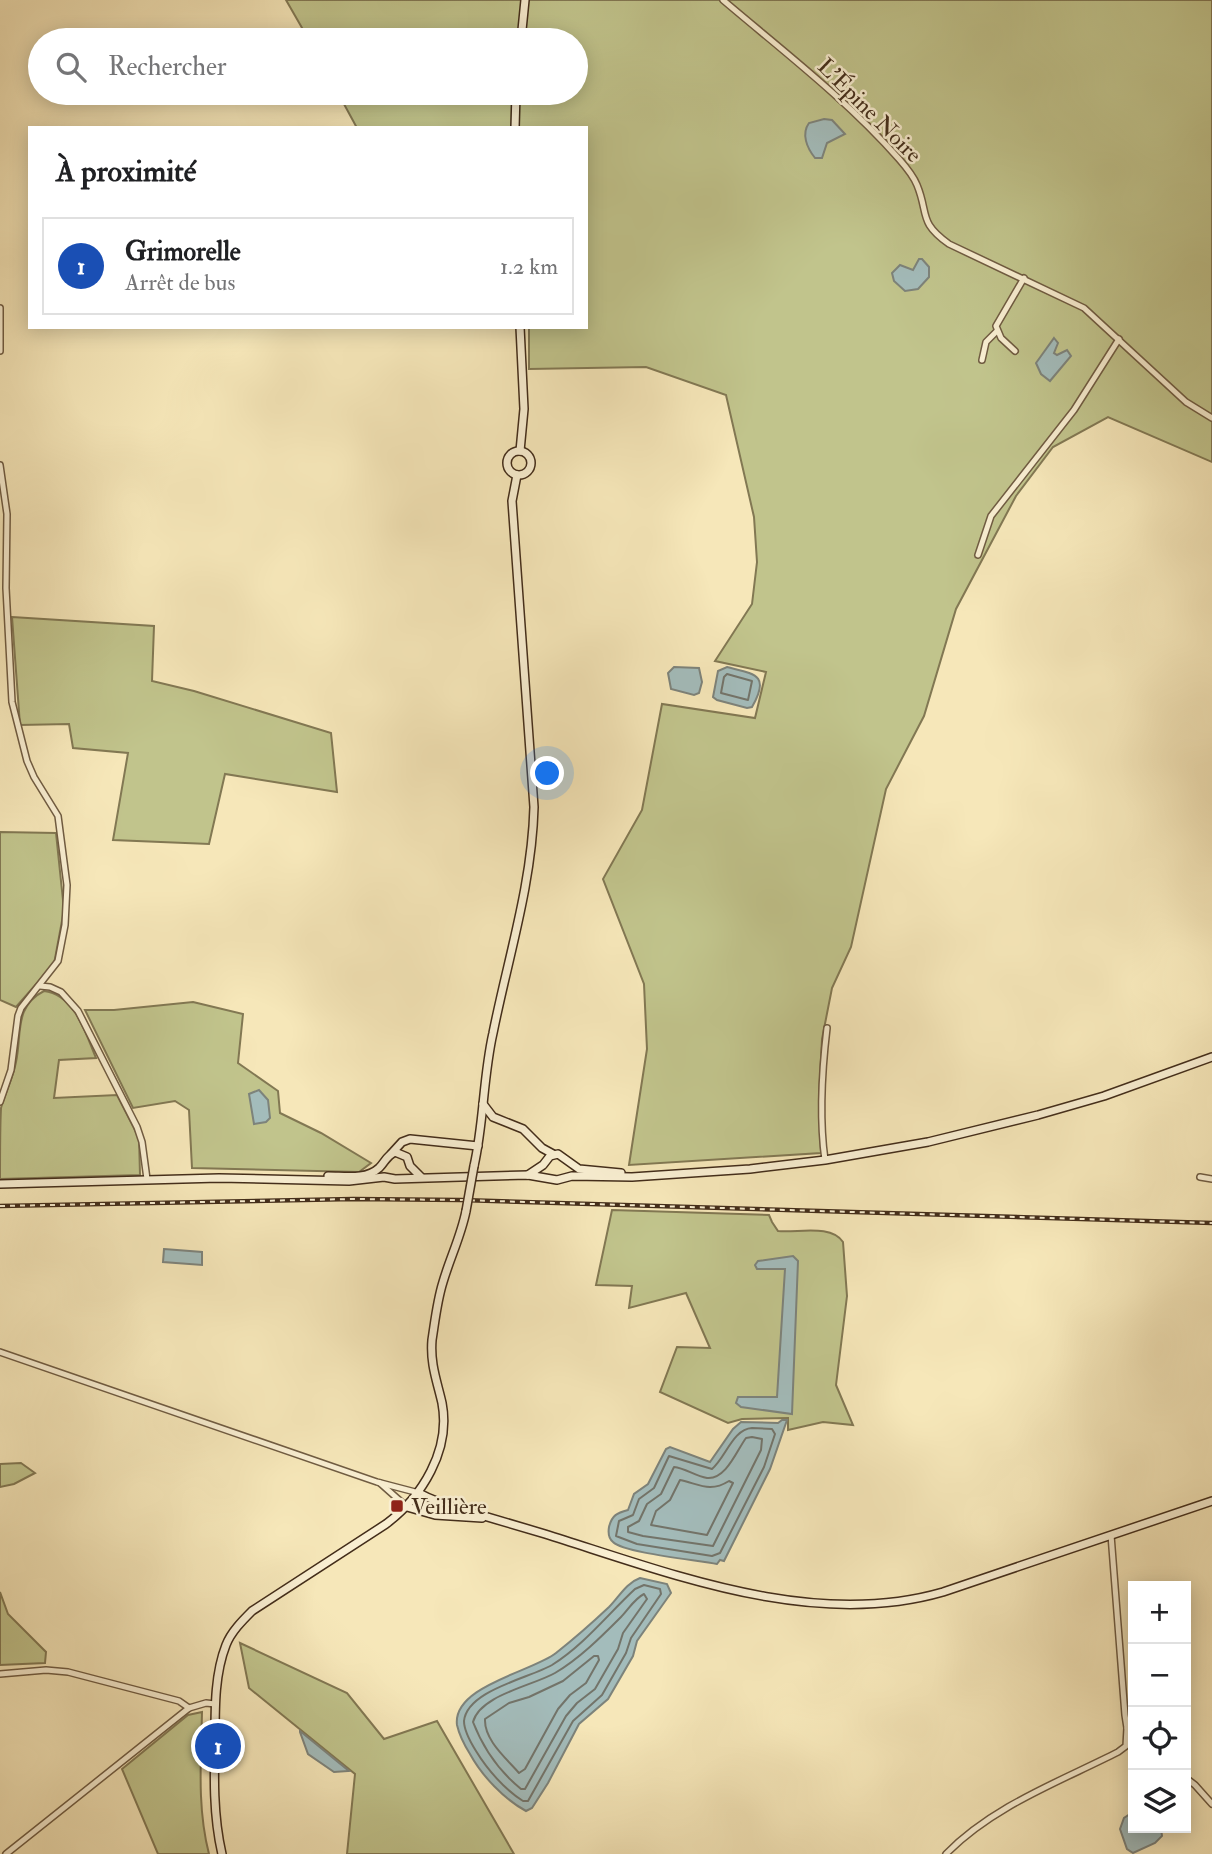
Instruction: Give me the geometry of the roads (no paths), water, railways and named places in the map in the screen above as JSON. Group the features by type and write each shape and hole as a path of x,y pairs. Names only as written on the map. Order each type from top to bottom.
{"street":[{"path":"522,28 524,0"},
{"name":"L'Épine Noire","path":"723,0 835,94 904,165 917,186 928,226 937,235 949,244 1084,308 1186,402 1212,418"},
{"path":"515,126 516,105"},
{"path":"1015,351 1001,338 997,331 997,321 1024,278"},
{"path":"0,308 0,351"},
{"path":"520,329 524,409 520,451"},
{"path":"982,360 986,342 997,331"},
{"path":"978,555 991,516 1074,410 1119,339"},
{"path":"520,451 528,454 531,465 528,472 517,475 508,468 507,460 512,453 520,451"},
{"path":"0,464 7,514 6,588 12,702 27,761 39,788 58,816 67,885 67,908 58,961 21,1007 11,1070 0,1102"},
{"path":"222,1854 214,1812 215,1704 219,1671 226,1645 246,1616 386,1524 410,1504 419,1493 436,1459 443,1421 442,1404 431,1363 436,1316 442,1283 466,1211 478,1146 492,1035 524,898 534,829 512,502 517,475"},
{"path":"40,986 61,992 78,1011 137,1126 147,1179"},
{"path":"825,1160 824,1053 827,1028"},
{"path":"286,1178 349,1181 528,1175 557,1180 565,1177 608,1178 750,1169 825,1160 928,1142 1038,1115 1104,1096 1212,1057"},
{"path":"483,1104 494,1117 523,1129 542,1148 562,1155 568,1162 585,1171 653,1175"},
{"path":"480,1132 494,1117"},
{"path":"0,1184 364,1175 373,1172 401,1142 411,1139 478,1146"},
{"path":"407,1157 415,1141"},
{"path":"542,1148 544,1172 549,1178"},
{"path":"391,1154 400,1153 407,1157 410,1166 421,1177"},
{"path":"528,1175 554,1154"},
{"path":"565,1177 569,1170 568,1162"},
{"path":"383,1163 385,1172 391,1178"},
{"path":"400,1179 407,1174 410,1166"},
{"path":"1200,1177 1212,1179"},
{"path":"0,1352 377,1482 419,1493 447,1506 487,1519 724,1588 825,1604 859,1605 925,1598 1212,1501"},
{"path":"377,1482 410,1504 435,1515 487,1519"},
{"path":"946,1854 964,1835 1001,1811 1126,1746 1127,1728 1111,1535"},
{"path":"0,1674 46,1670 68,1672 180,1701 189,1708"},
{"path":"6,1854 189,1708 206,1703 215,1704"},
{"path":"1191,1782 1212,1804"}],"water":[{"path":"832,120 845,134 827,143 822,158 815,158 807,145 805,132 809,123"},
{"path":"919,259 929,267 929,277 918,289 905,291 894,281 892,273 900,265 913,270"},
{"path":"1054,338 1058,343 1054,353 1057,355 1067,350 1071,356 1050,381 1041,374 1036,363"},
{"path":"674,667 699,668 702,682 699,693 694,695 671,689 668,673"},
{"path":"727,667 757,677 760,688 752,707 747,708 713,697 718,671"},
{"path":"259,1090 268,1100 270,1118 266,1122 254,1124 249,1094"},
{"path":"164,1249 202,1252 202,1265 163,1262"},
{"path":"793,1256 798,1261 792,1414 741,1407 736,1403 738,1397 777,1397 785,1269 757,1269 755,1265 758,1261"},
{"path":"787,1420 770,1469 724,1561 720,1560 717,1564 645,1553 620,1546 610,1539 608,1531 613,1517 628,1510 634,1494 648,1484 666,1449 670,1447 710,1462 741,1422 778,1423"},
{"path":"640,1578 667,1584 671,1593 637,1641 633,1656 608,1699 579,1724 548,1783 532,1808 526,1811 487,1779 475,1762 458,1729 459,1711 467,1700 480,1690 556,1653"},
{"path":"300,1731 349,1771 334,1772 308,1754"},
{"path":"1128,1815 1128,1833 1162,1833 1162,1836 1155,1843 1133,1853 1127,1849 1120,1829 1124,1818"}],"railway":[{"path":"0,1206 353,1199 461,1200 1212,1223"}],"place":[{"name":"Veillière","path":"397,1506"},
{"name":"Grimorelle","path":"218,1746"}]}
